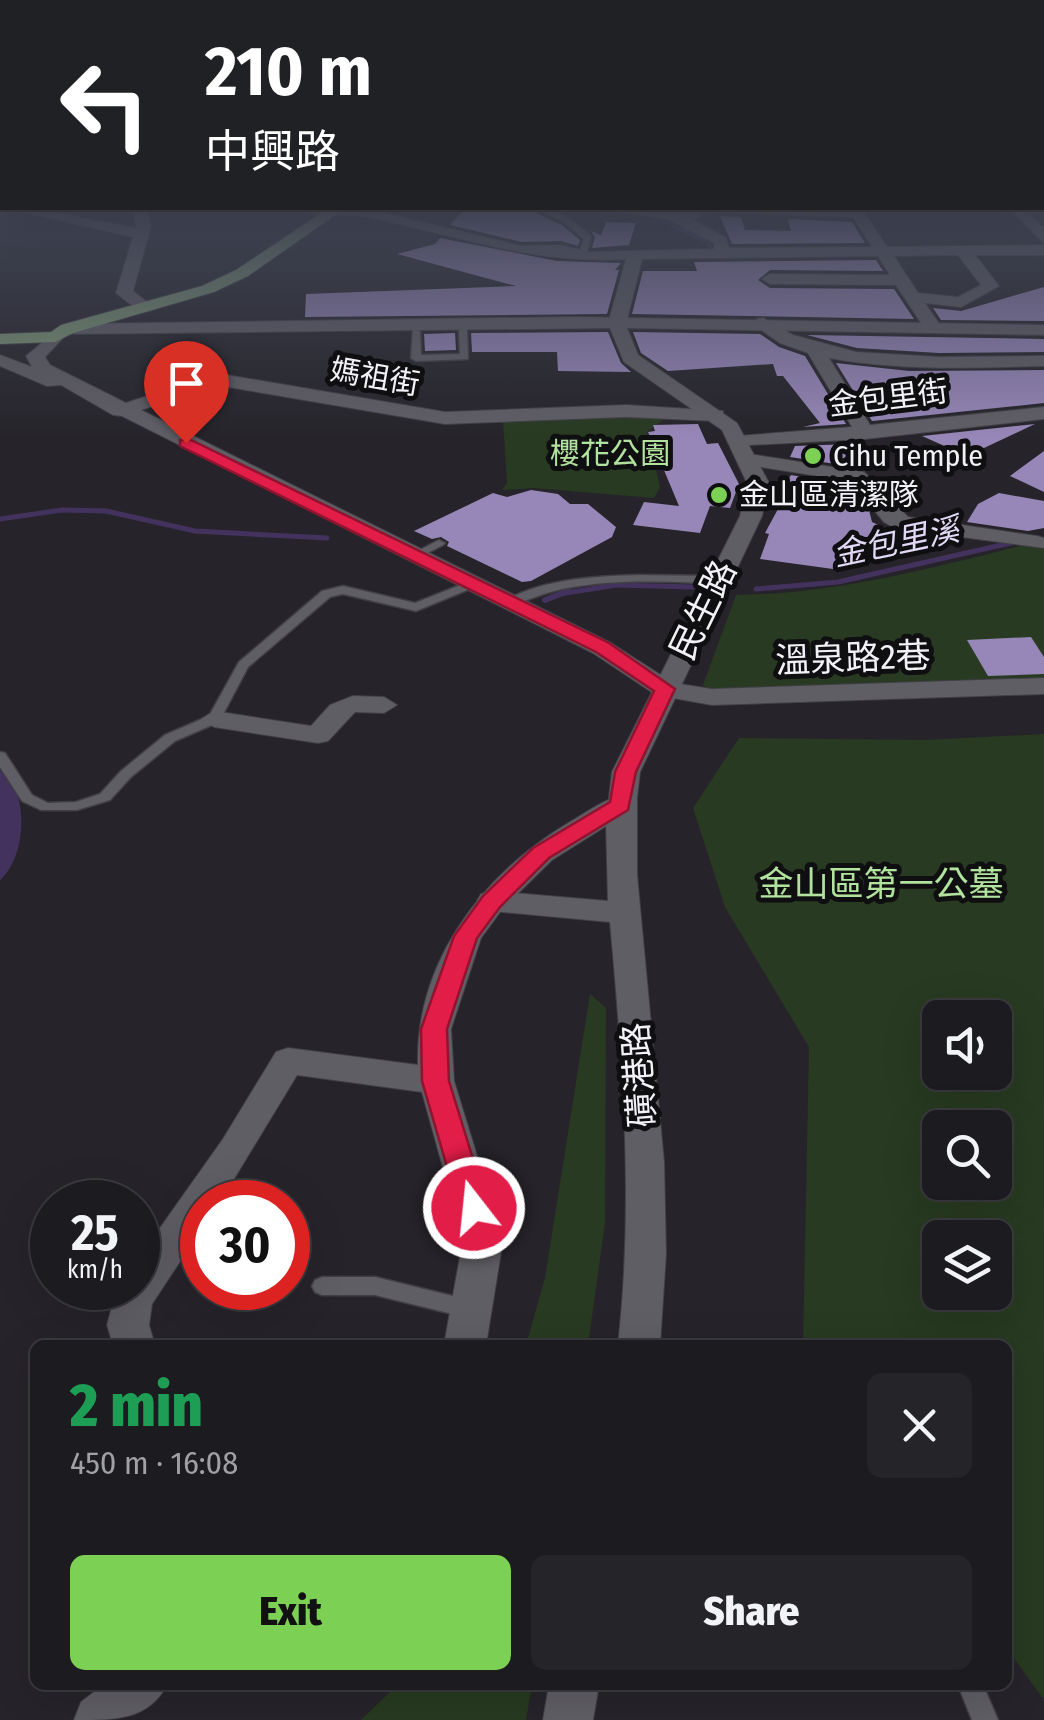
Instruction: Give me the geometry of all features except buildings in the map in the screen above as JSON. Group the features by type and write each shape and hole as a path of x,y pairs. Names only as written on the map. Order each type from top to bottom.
{"main road":[{"path":"8,334 141,305 199,278"},
{"path":"8,334 61,333 225,278"}],"street":[{"path":"128,278 124,292 165,326"},
{"path":"629,278 618,324 630,358 730,427 743,451 857,476 892,517 902,523 1037,542"},
{"path":"911,297 961,302 991,286 985,278"},
{"path":"770,280 900,280 933,328"},
{"path":"763,323 789,341 901,364 1044,361"},
{"path":"98,400 43,369 35,356 61,333 165,326 763,323 1044,330"},
{"path":"61,333 464,330 618,324"},
{"path":"8,334 0,359 120,410 416,555 602,648 665,689"},
{"path":"814,346 865,433"},
{"name":"媽祖街","path":"120,410 215,380 434,418 626,411 665,406 676,398 676,391"},
{"name":"媽祖街","path":"626,411 716,416"},
{"name":"金包里街","path":"743,451 948,420 1044,414"},
{"name":"民生路","path":"620,805 626,772 750,516 758,482 743,451"},
{"name":"溫泉路2巷","path":"665,689 712,697 1044,686"},
{"path":"214,720 318,735 342,706 358,700 384,704"},
{"path":"466,1340 482,1240 436,1081 434,1029 466,936 492,901 541,853 620,805"},
{"name":"磺港路","path":"620,805 623,914 643,1113 647,1282 640,1340"},
{"path":"492,901 623,914"},
{"path":"132,1340 128,1325 132,1299 236,1149 288,1061 436,1081"},
{"path":"99,1720 136,1690"},
{"path":"568,1720 573,1690"}],"lane":[{"path":"416,330 416,358 464,357 464,330"},
{"path":"416,555 439,543"},
{"path":"510,602 556,585 654,578 718,580"},
{"path":"0,756 27,798 46,807 76,806 105,797 170,738 214,720 243,665 326,594 343,590 416,608 474,584"},
{"path":"322,1286 375,1286 473,1310"},
{"path":"972,1690 985,1720"}],"green space":[{"name":"櫻花公園","path":"669,415 647,432 660,487 654,498 534,488 502,490 507,483 503,420"},
{"path":"1044,540 1044,680 713,691 703,685 736,595 853,584"},
{"name":"金山區第一公墓","path":"1044,734 1044,1700 1012,1656 1012,1340 803,1340 809,1047 725,907 693,808 739,738 926,740"},
{"path":"590,994 606,1008 605,1223 589,1340 527,1340 545,1278"},
{"path":"392,1690 531,1690 526,1720 361,1720"}],"shaded area":[{"path":"0,770 15,789 21,824 18,850 0,880"}],"waterway":[{"name":"金包里溪","path":"0,519 62,510 106,511 195,531 327,538"},
{"name":"金包里溪","path":"756,589 838,582 1015,542"},
{"name":"金包里溪","path":"561,594 617,585 693,587"},
{"name":"金包里溪","path":"561,594 568,591"},
{"name":"金包里溪","path":"545,600 561,594"}],"place":[{"name":"Cihu Temple","path":"813,456"},
{"name":"金山區清潔隊","path":"719,495"}],"route":[{"path":"186,443 602,648 665,689 626,772 620,805 541,853 492,901 466,936 434,1029 436,1081 474,1208"}]}
